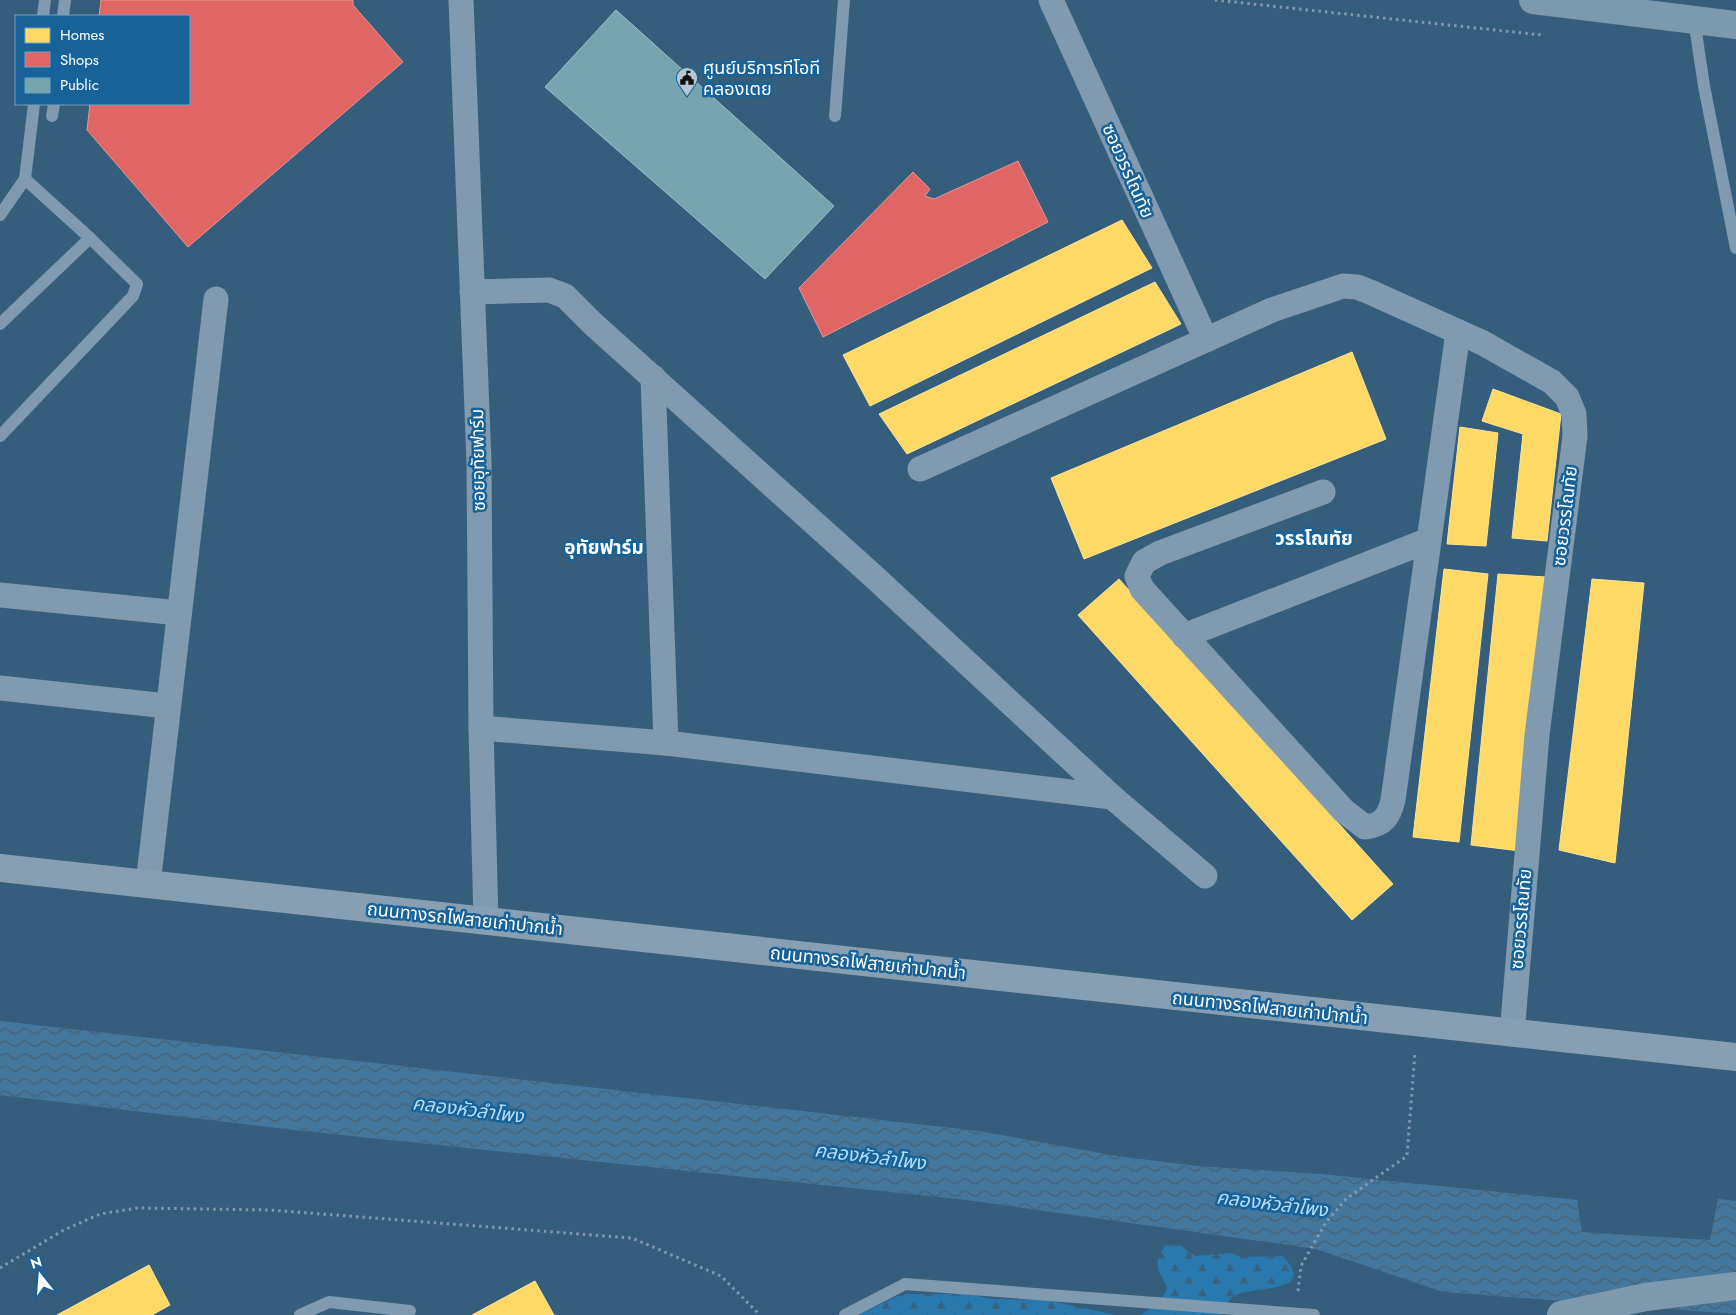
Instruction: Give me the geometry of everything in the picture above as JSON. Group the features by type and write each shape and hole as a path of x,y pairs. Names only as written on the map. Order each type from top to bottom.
{"highway":[{"path":"1561,1315 1646,1297 1736,1286"}],"main road":[{"path":"1532,0 1736,25"}],"street":[{"name":"ซอยอุทัยฟาร์ม","path":"461,0 479,462 480,728 486,921"},
{"name":"ซอยวรรโณทัย","path":"1051,0 1206,340"},
{"name":"ซอยวรรโณทัย","path":"920,469 1272,310 1343,286 1370,292 1484,343 1552,382 1567,397 1574,414 1575,436 1537,736 1512,1034"},
{"path":"472,292 549,290 565,296 871,574 1112,797 1205,876"},
{"path":"148,884 167,706 216,298"},
{"path":"1323,492 1160,553 1144,562 1137,576 1142,589 1344,811 1365,826 1375,826 1383,822 1390,813 1394,800 1458,332"},
{"path":"653,377 666,743"},
{"path":"1184,636 1429,540"},
{"path":"0,595 179,613"},
{"path":"0,688 167,706"},
{"path":"480,728 666,743 1112,797"},
{"name":"ถนนทางรถไฟสายเก่าปากน้ำ","path":"0,868 1417,1024 1736,1057"}],"lane":[{"path":"44,15 45,0"},
{"path":"63,15 65,0"},
{"path":"835,116 844,0"},
{"path":"1694,19 1736,248"},
{"path":"0,215 25,179 34,105"},
{"path":"0,436 133,296 137,284 25,179"},
{"path":"0,324 90,238"},
{"path":"844,1315 905,1284 1314,1315"},
{"path":"300,1315 329,1302 410,1311"}],"path":[{"path":"1215,0 1551,36"},
{"path":"1301,1266 1331,1216 1347,1198 1407,1156 1417,1024"},
{"path":"0,1268 62,1231 100,1214 138,1208 270,1210 632,1238 722,1276 760,1315"}],"green space":[{"path":"1178,1244 1195,1256 1230,1253 1242,1257 1283,1256 1292,1268 1293,1277 1288,1283 1279,1286 1234,1296 1228,1302 1222,1315 1141,1315 1160,1300 1167,1287 1158,1266 1161,1252 1165,1246"},
{"path":"901,1294 970,1294 991,1299 1047,1300 1115,1315 859,1315"}],"water":[{"name":"คลองหัวลำโพง","path":"0,1021 979,1131 1117,1156 1197,1166 1321,1174 1577,1200 1582,1232 1710,1240 1718,1199 1736,1201 1736,1314 1443,1292 1316,1249 967,1200 294,1130 0,1095"}],"building: Homes":[{"path":"1122,220 1152,268 870,406 843,355"},
{"path":"1155,282 1181,324 907,454 879,414"},
{"path":"1352,352 1386,439 1084,559 1051,478"},
{"path":"1493,389 1561,414 1547,541 1512,538 1523,434 1482,421"},
{"path":"1460,427 1498,433 1486,546 1447,544"},
{"path":"1444,569 1488,574 1459,842 1413,837"},
{"path":"1498,574 1546,577 1520,851 1471,845"},
{"path":"1119,579 1393,884 1352,920 1078,615"},
{"path":"1592,579 1644,583 1615,863 1559,850"},
{"path":"149,1265 170,1305 152,1315 57,1315"},
{"path":"535,1281 554,1315 472,1315"}],"building: Shops":[{"path":"101,0 353,0 353,5 403,62 188,247 87,130 90,105 190,105 190,15 99,15"},
{"path":"1018,161 1048,222 823,337 799,288 913,172 930,189 925,196 934,199"}],"building: Public":[{"path":"616,10 834,206 765,279 545,87"}],"place":[{"name":"ศูนย์บริการทีโอที คลองเตย","path":"687,97"}],"district":[{"name":"วรรโณทัย","path":"1314,538"},
{"name":"อุทัยฟาร์ม","path":"604,547"}]}
